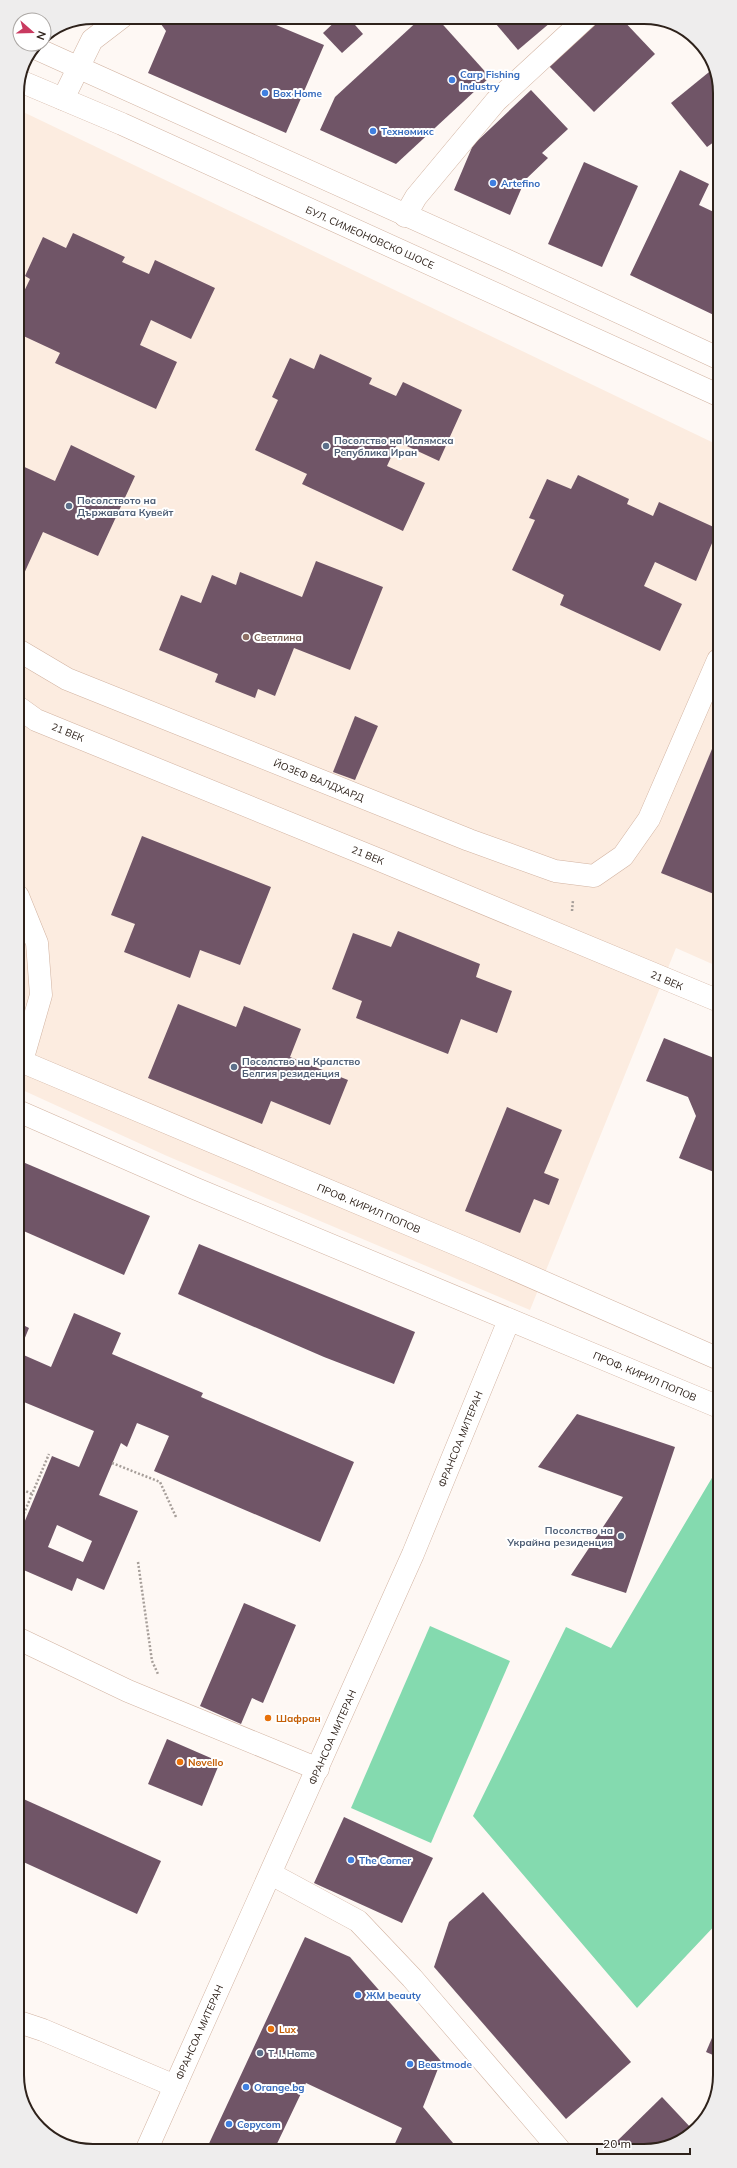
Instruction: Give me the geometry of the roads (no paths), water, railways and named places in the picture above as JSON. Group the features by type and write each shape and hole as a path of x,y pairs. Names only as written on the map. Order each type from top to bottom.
{"street":[{"path":"63,99 92,40 113,24"},
{"path":"406,216 416,197 496,100 579,24"},
{"path":"43,52 506,260 713,356"},
{"name":"БУЛ. СИМЕОНОВСКО ШОСЕ","path":"25,83 713,393"},
{"name":"ЙОЗЕФ ВАЛДХАРД","path":"24,654 67,679 468,840 555,871 594,876 623,856 650,819 713,672"},
{"name":"21 ВЕК","path":"27,718 382,861 713,999"},
{"path":"24,911 37,943 41,995 24,1048"},
{"name":"ПРОФ. КИРИЛ ПОПОВ","path":"24,1063 477,1253 713,1356"},
{"name":"ПРОФ. КИРИЛ ПОПОВ","path":"24,1114 194,1188 713,1405"},
{"name":"ФРАНСОА МИТЕРАН","path":"149,2144 414,1554 509,1320"},
{"path":"24,1641 128,1691 318,1769"},
{"path":"270,1874 358,1921 412,1978 555,2144"},
{"path":"24,2024 43,2030 175,2086"}],"place":[{"name":"Carp Fishing Industry","path":"452,80"},
{"name":"Box Home","path":"265,93"},
{"name":"Техномикс","path":"373,131"},
{"name":"Artefino","path":"493,183"},
{"name":"Посолство на Ислямска Република Иран","path":"326,446"},
{"name":"Посолството на Държавата Кувейт","path":"69,506"},
{"name":"Светлина","path":"246,637"},
{"name":"Посолство на Кралство Белгия резиденция","path":"234,1067"},
{"name":"Посолство на Украйна резиденция","path":"621,1536"},
{"name":"Шафран","path":"268,1718"},
{"name":"Novello","path":"180,1762"},
{"name":"The Corner","path":"351,1860"},
{"name":"ЖМ beauty","path":"358,1995"},
{"name":"Lux","path":"271,2029"},
{"name":"T. I. Home","path":"260,2053"},
{"name":"Beastmode","path":"410,2064"},
{"name":"Orange.bg","path":"246,2087"},
{"name":"Copycom","path":"229,2124"}]}
